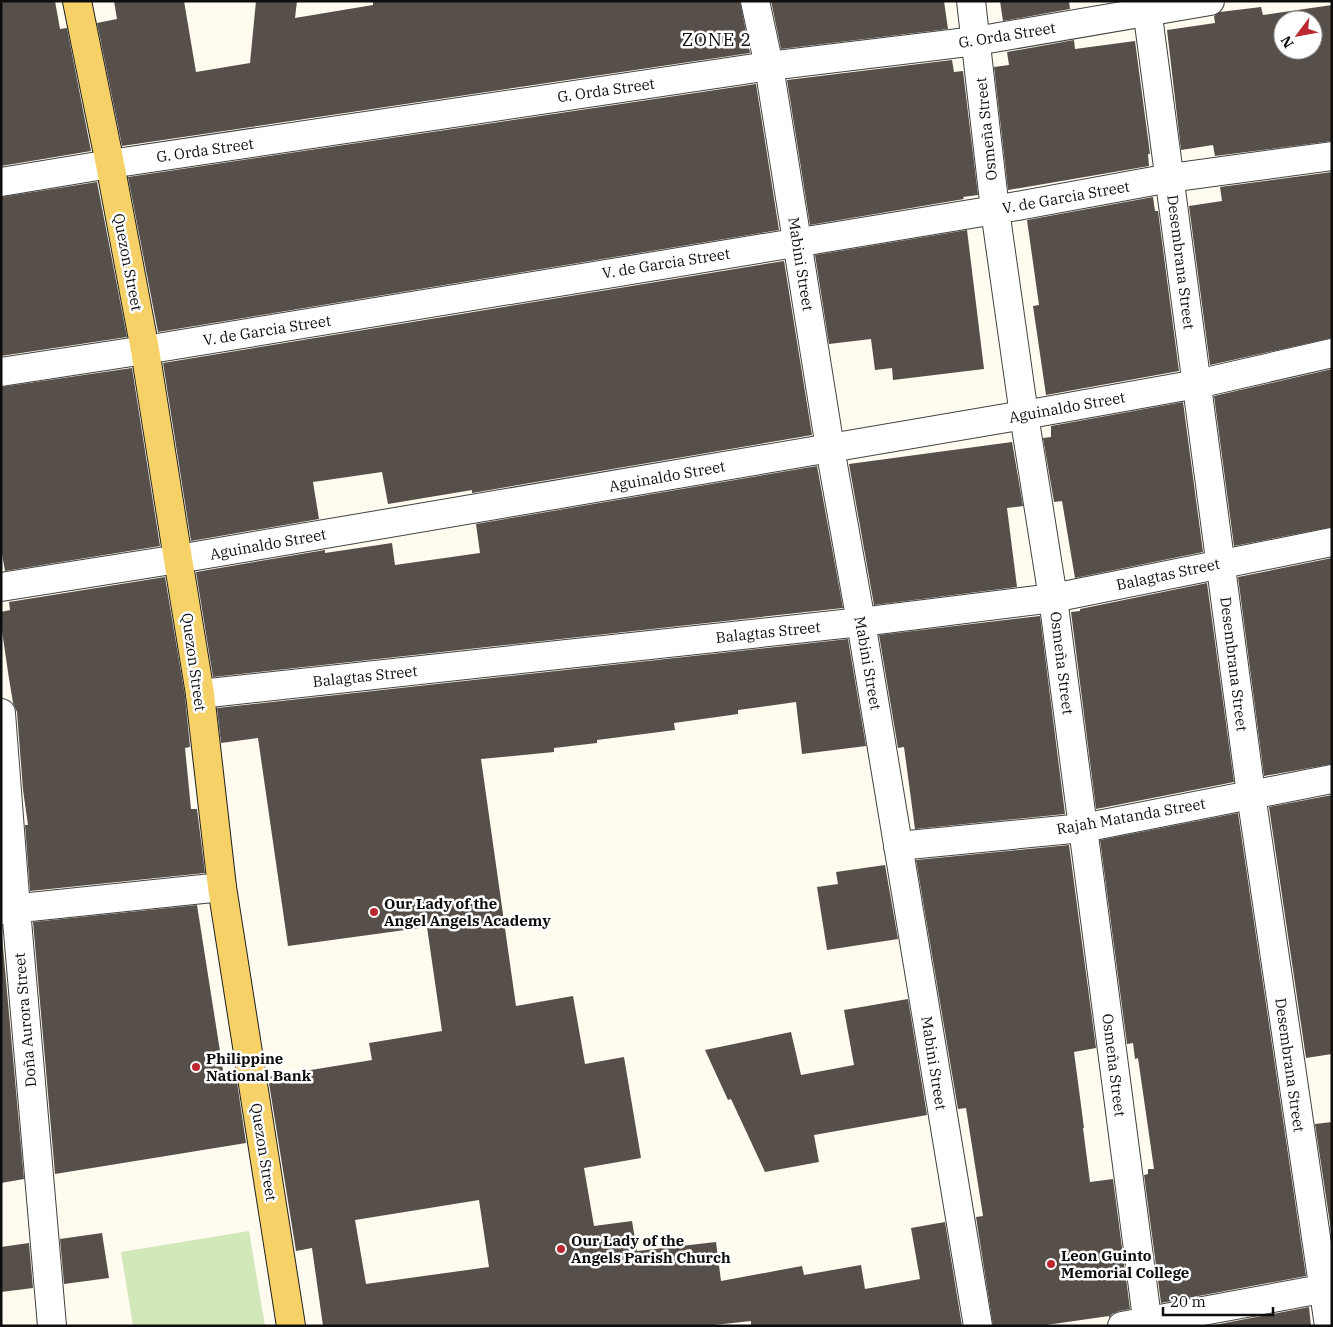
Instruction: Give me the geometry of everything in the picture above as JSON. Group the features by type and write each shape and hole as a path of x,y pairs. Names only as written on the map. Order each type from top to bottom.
{"main road":[{"name":"Quezon Street","path":"77,1 110,164 144,350 200,694 222,887 290,1326"}],"street":[{"name":"Mabini Street","path":"755,1 798,241 830,448 861,622 978,1326"},
{"name":"Osmeña Street","path":"971,1 994,210 1053,598 1083,828 1139,1325"},
{"name":"G. Orda Street","path":"1,182 768,66 976,41 1147,7 1210,1"},
{"name":"Desembrana Street","path":"1147,7 1251,794 1327,1288 1329,1326"},
{"name":"V. de Garcia Street","path":"1,372 994,210 1170,178 1332,156"},
{"name":"Aguinaldo Street","path":"1,587 178,559 1024,415 1197,384 1332,353"},
{"name":"Balagtas Street","path":"200,694 861,622 1053,598 1332,542"},
{"name":"Doña Aurora Street","path":"1,713 8,910 52,1326"},
{"name":"Rajah Matanda Street","path":"898,846 1083,828 1332,779"},
{"path":"8,910 222,887"},
{"path":"1139,1325 1327,1288"}],"green space":[{"path":"249,1231 265,1326 133,1326 121,1252"}],"building":[{"path":"1,1 55,1 60,29 67,28 91,151 1,166"},
{"path":"114,1 184,1 196,72 250,63 256,1 297,1 295,18 373,5 373,1 740,1 750,53 122,146 97,23 117,19"},
{"path":"771,1 944,1 948,29 781,49"},
{"path":"1000,1 1069,1 1070,9 1003,21"},
{"path":"1332,5 1332,141 1215,156 1213,145 1181,150 1167,30 1215,23 1214,16 1220,12 1261,7 1263,15 1273,14 1273,60 1323,60 1323,10 1298,10"},
{"path":"1074,40 1075,49 1135,41 1150,154 1148,154 1149,166 1008,190 994,67 1009,65 1007,52"},
{"path":"952,60 954,72 963,71 978,195 810,225 787,80"},
{"path":"756,84 779,230 158,332 128,177"},
{"path":"1332,172 1332,338 1210,365 1189,206 1222,201 1220,187"},
{"path":"97,182 127,337 1,356 1,197"},
{"path":"1153,197 1155,211 1158,211 1179,371 1046,395 1033,306 1039,305 1027,220"},
{"path":"967,230 984,369 893,380 892,368 875,370 871,339 829,344 815,255"},
{"path":"784,261 812,435 472,493 472,490 388,504 382,472 313,482 319,519 191,541 163,363"},
{"path":"132,368 160,546 5,571 1,548 1,387"},
{"path":"1332,369 1332,527 1234,546 1214,396"},
{"path":"1183,402 1203,552 1075,578 1062,501 1054,502 1043,438 1051,437 1051,426"},
{"path":"1012,442 1023,506 1007,508 1017,587 874,605 849,464"},
{"path":"817,466 843,608 213,677 196,572 325,550 325,553 392,543 395,565 480,553 476,524"},
{"path":"1332,558 1332,764 1264,776 1238,577"},
{"path":"165,577 185,696 190,747 185,748 191,809 197,809 205,873 30,891 25,825 28,825 23,790 17,712 13,703 8,672 1,612 10,610 9,602"},
{"path":"1207,583 1234,782 1096,809 1071,612"},
{"path":"1040,616 1065,814 915,829 904,747 898,748 879,635"},
{"path":"848,639 866,746 802,754 796,702 738,710 738,714 674,723 675,730 597,740 597,743 554,748 554,752 481,759 516,1006 573,996 585,1064 624,1057 641,1158 584,1168 594,1226 632,1221 637,1251 716,1242 721,1281 802,1266 804,1275 861,1265 865,1289 920,1279 911,1228 945,1222 962,1326 751,1326 751,1321 705,1326 323,1326 312,1248 296,1251 268,1077 372,1060 369,1043 442,1031 427,927 288,946 258,738 221,743 217,708","holes":["479,1200 489,1267 366,1284 355,1220"]},
{"path":"1332,795 1332,1054 1306,1058 1269,807"},
{"path":"1238,813 1306,1276 1161,1303 1144,1175 1148,1174 1148,1169 1154,1169 1138,1058 1135,1059 1133,1043 1127,1044 1100,840"},
{"path":"1069,845 1096,1048 1074,1052 1090,1182 1113,1179 1130,1309 1112,1314 1109,1318 1109,1316 1039,1326 993,1326 976,1217 983,1216 966,1108 958,1109 916,860"},
{"path":"885,865 898,939 827,950 817,887 838,884 836,872"},
{"path":"197,905 225,1083 237,1082 246,1143 55,1174 33,922"},
{"path":"1,925 24,1179 1,1183"},
{"path":"908,999 927,1115 814,1135 819,1162 765,1172 731,1099 728,1100 705,1050 791,1032 801,1075 854,1065 844,1010"},
{"path":"1332,1122 1332,1237 1315,1124"},
{"path":"102,1233 109,1278 64,1284 60,1239"},
{"path":"29,1243 33,1288 1,1292 1,1247"},
{"path":"1309,1307 1311,1326 1209,1326"}],"place":[{"name":"Our Lady of the Angel Angels Academy","path":"374,912"},
{"name":"Philippine National Bank","path":"196,1067"},
{"name":"Our Lady of the Angels Parish Church","path":"561,1249"},
{"name":"Leon Guinto Memorial College","path":"1051,1264"}],"district":[{"name":"ZONE 2","path":"717,39"}]}
